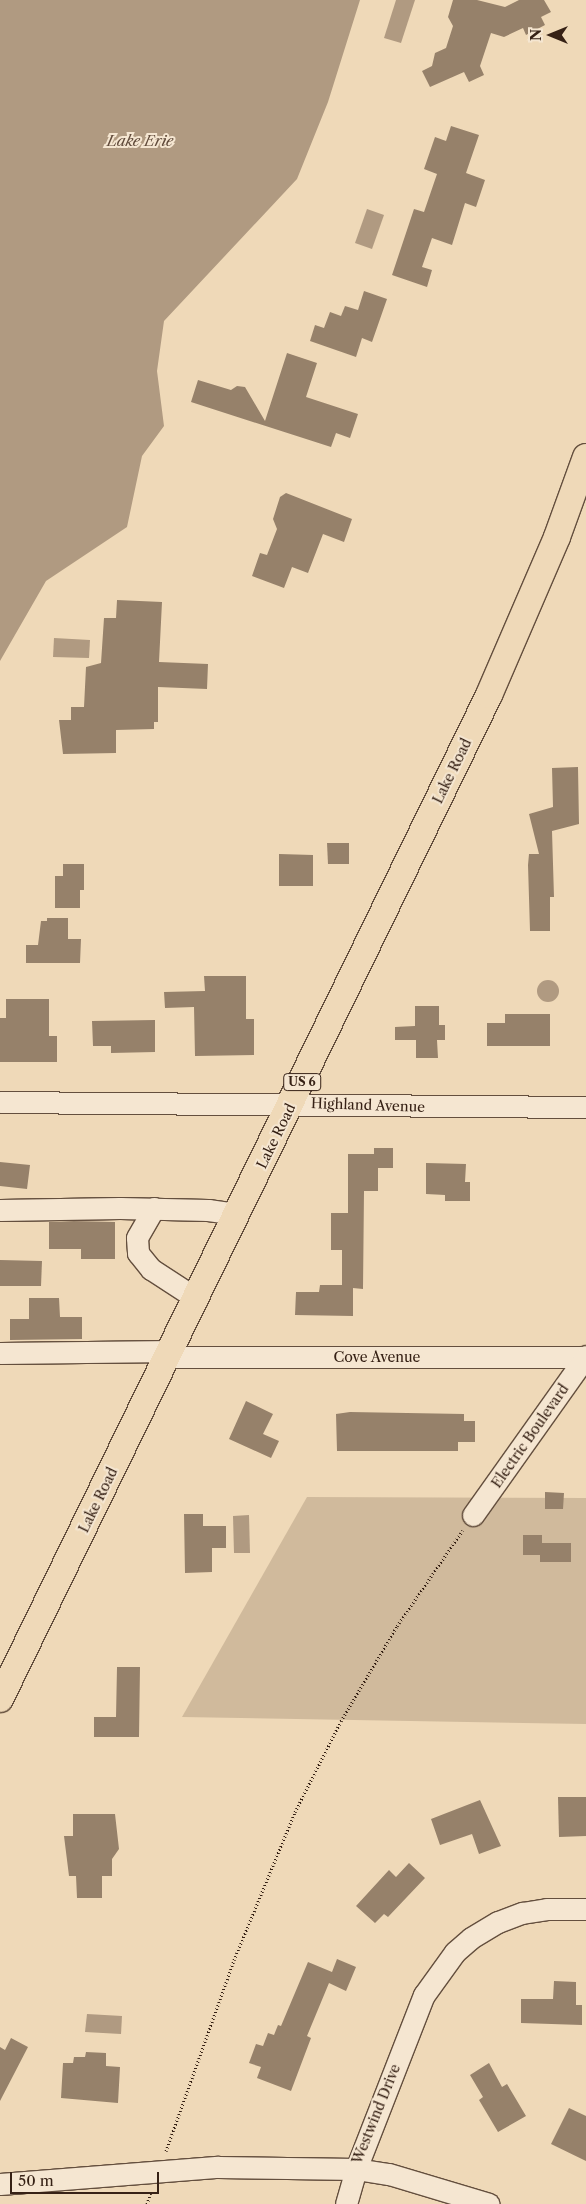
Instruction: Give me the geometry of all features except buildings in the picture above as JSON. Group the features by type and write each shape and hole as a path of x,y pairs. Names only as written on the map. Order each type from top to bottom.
{"main road":[{"name":"Lake Road","path":"0,1699 197,1299 493,687 557,537 586,457"}],"street":[{"name":"Highland Avenue","path":"0,1102 586,1107"},
{"path":"0,1210 154,1208 238,1214"},
{"path":"154,1208 137,1238 138,1253 151,1269 197,1299"},
{"name":"Cove Avenue","path":"0,1354 586,1357"},
{"name":"Electric Boulevard","path":"473,1515 586,1357"},
{"name":"Westwind Drive","path":"0,2184 159,2170 261,2166 356,2169 424,1995 455,1952 475,1936 522,1914 547,1909 586,1909"},
{"path":"346,2204 356,2169 389,2174 489,2204"}],"path":[{"path":"146,2204 234,1960 295,1812 341,1721 397,1626 473,1515"}],"shaded area":[{"path":"307,1497 586,1498 586,1724 182,1717"}],"water":[{"name":"Lake Erie","path":"0,0 360,0 328,102 297,179 164,321 157,371 164,426 142,456 127,527 46,581 0,661"},
{"path":"396,0 415,0 401,43 384,38"},
{"path":"367,209 384,215 372,249 355,243"},
{"path":"54,638 90,640 89,658 53,657"},
{"path":"548,980 556,983 559,991 556,999 548,1002 540,999 537,991 540,983"},
{"path":"249,1515 250,1553 234,1553 233,1516"},
{"path":"87,2014 122,2016 121,2034 85,2032"}]}
